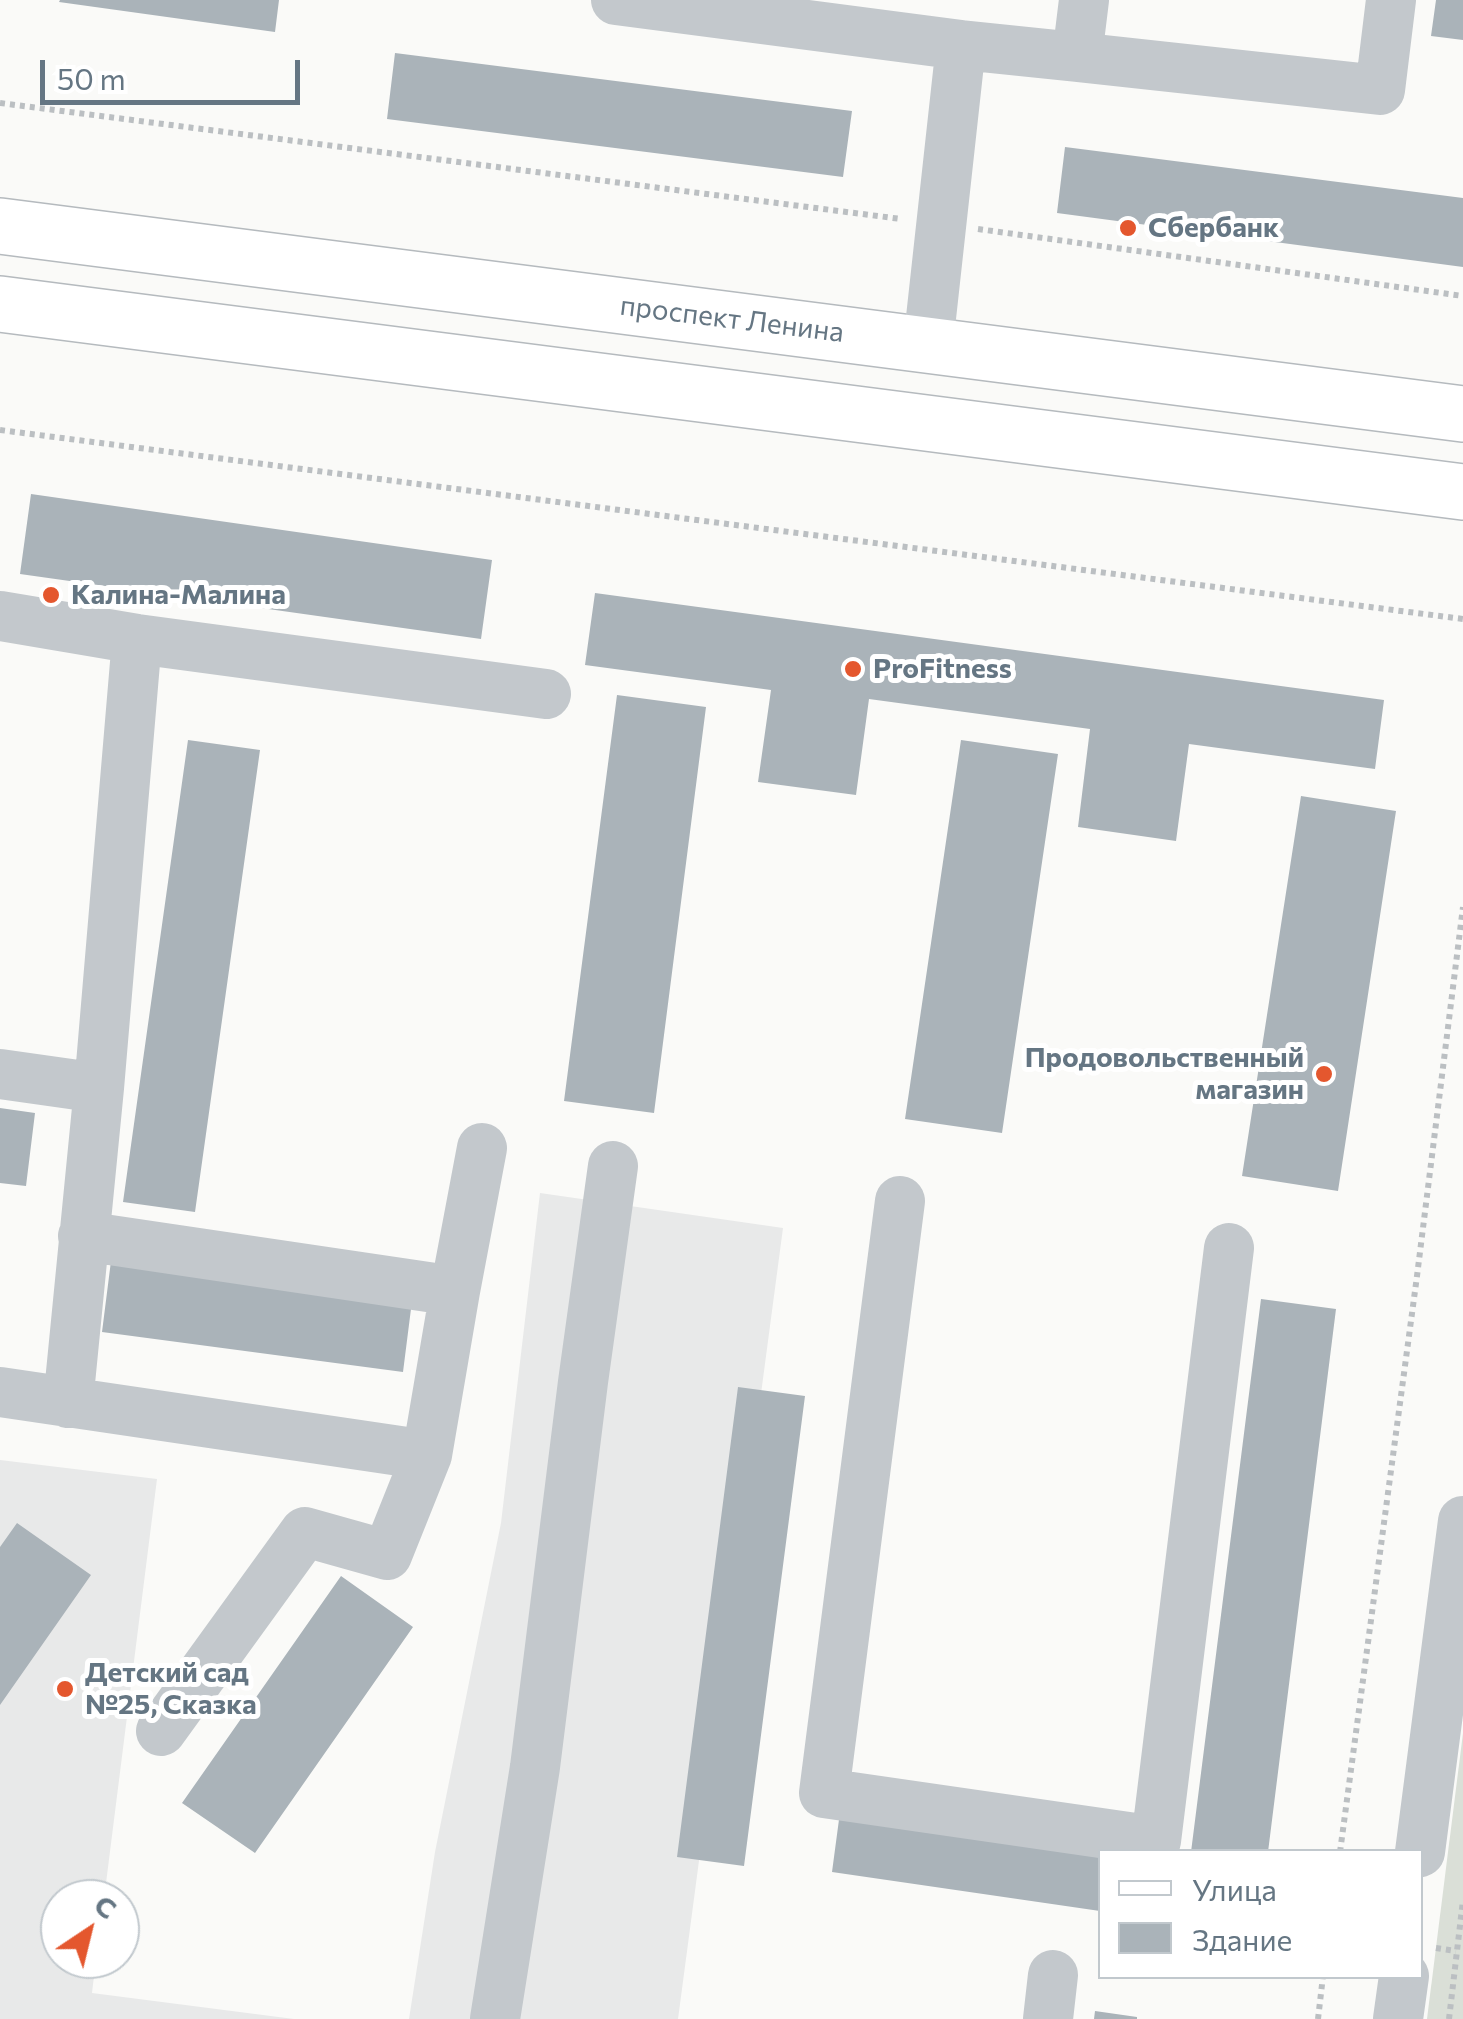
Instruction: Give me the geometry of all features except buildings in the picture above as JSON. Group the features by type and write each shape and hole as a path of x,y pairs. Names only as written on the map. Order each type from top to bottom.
{"main road":[{"name":"проспект Ленина","path":"0,226 1463,414"},
{"path":"0,304 1463,492"}],"street":[{"path":"616,0 962,45 1380,90 1390,0"},
{"path":"1077,56 1084,0"},
{"path":"928,344 962,45"},
{"path":"0,616 546,694"},
{"path":"68,1402 137,638"},
{"path":"0,1074 99,1088"},
{"path":"161,1731 305,1532 387,1555 428,1455 482,1148"},
{"path":"495,2019 535,1767 612,1166"},
{"path":"900,1202 824,1793 1155,1846 1229,1248"},
{"path":"83,1236 455,1291"},
{"path":"0,1392 428,1455"},
{"path":"1420,1849 1463,1521"},
{"path":"1398,2019 1413,1979"}],"path":[{"path":"0,103 942,224 1463,296"},
{"path":"0,430 1463,619"},
{"path":"1340,1849 1463,906"},
{"path":"1448,2019 1459,1968 1456,1951 1463,1900"},
{"path":"1423,1961 1456,1951"},
{"path":"1318,2019 1323,1979"}],"shaded area":[{"path":"540,1193 783,1228 678,2019 409,2019 435,1852 501,1523"},
{"name":"Детский сад №25, Сказка","path":"0,1460 157,1479 107,1879 40,1879 40,1979 94,1979 92,1993 294,2019 0,2019"},
{"path":"1463,1733 1463,2019 1427,2019"}],"place":[{"name":"Сбербанк","path":"1128,228"},
{"name":"Калина-Малина","path":"51,595"},
{"name":"ProFitness","path":"853,669"},
{"name":"Продовольственный магазин","path":"1324,1074"},
{"name":"Детский сад №25, Сказка","path":"65,1689"}]}
